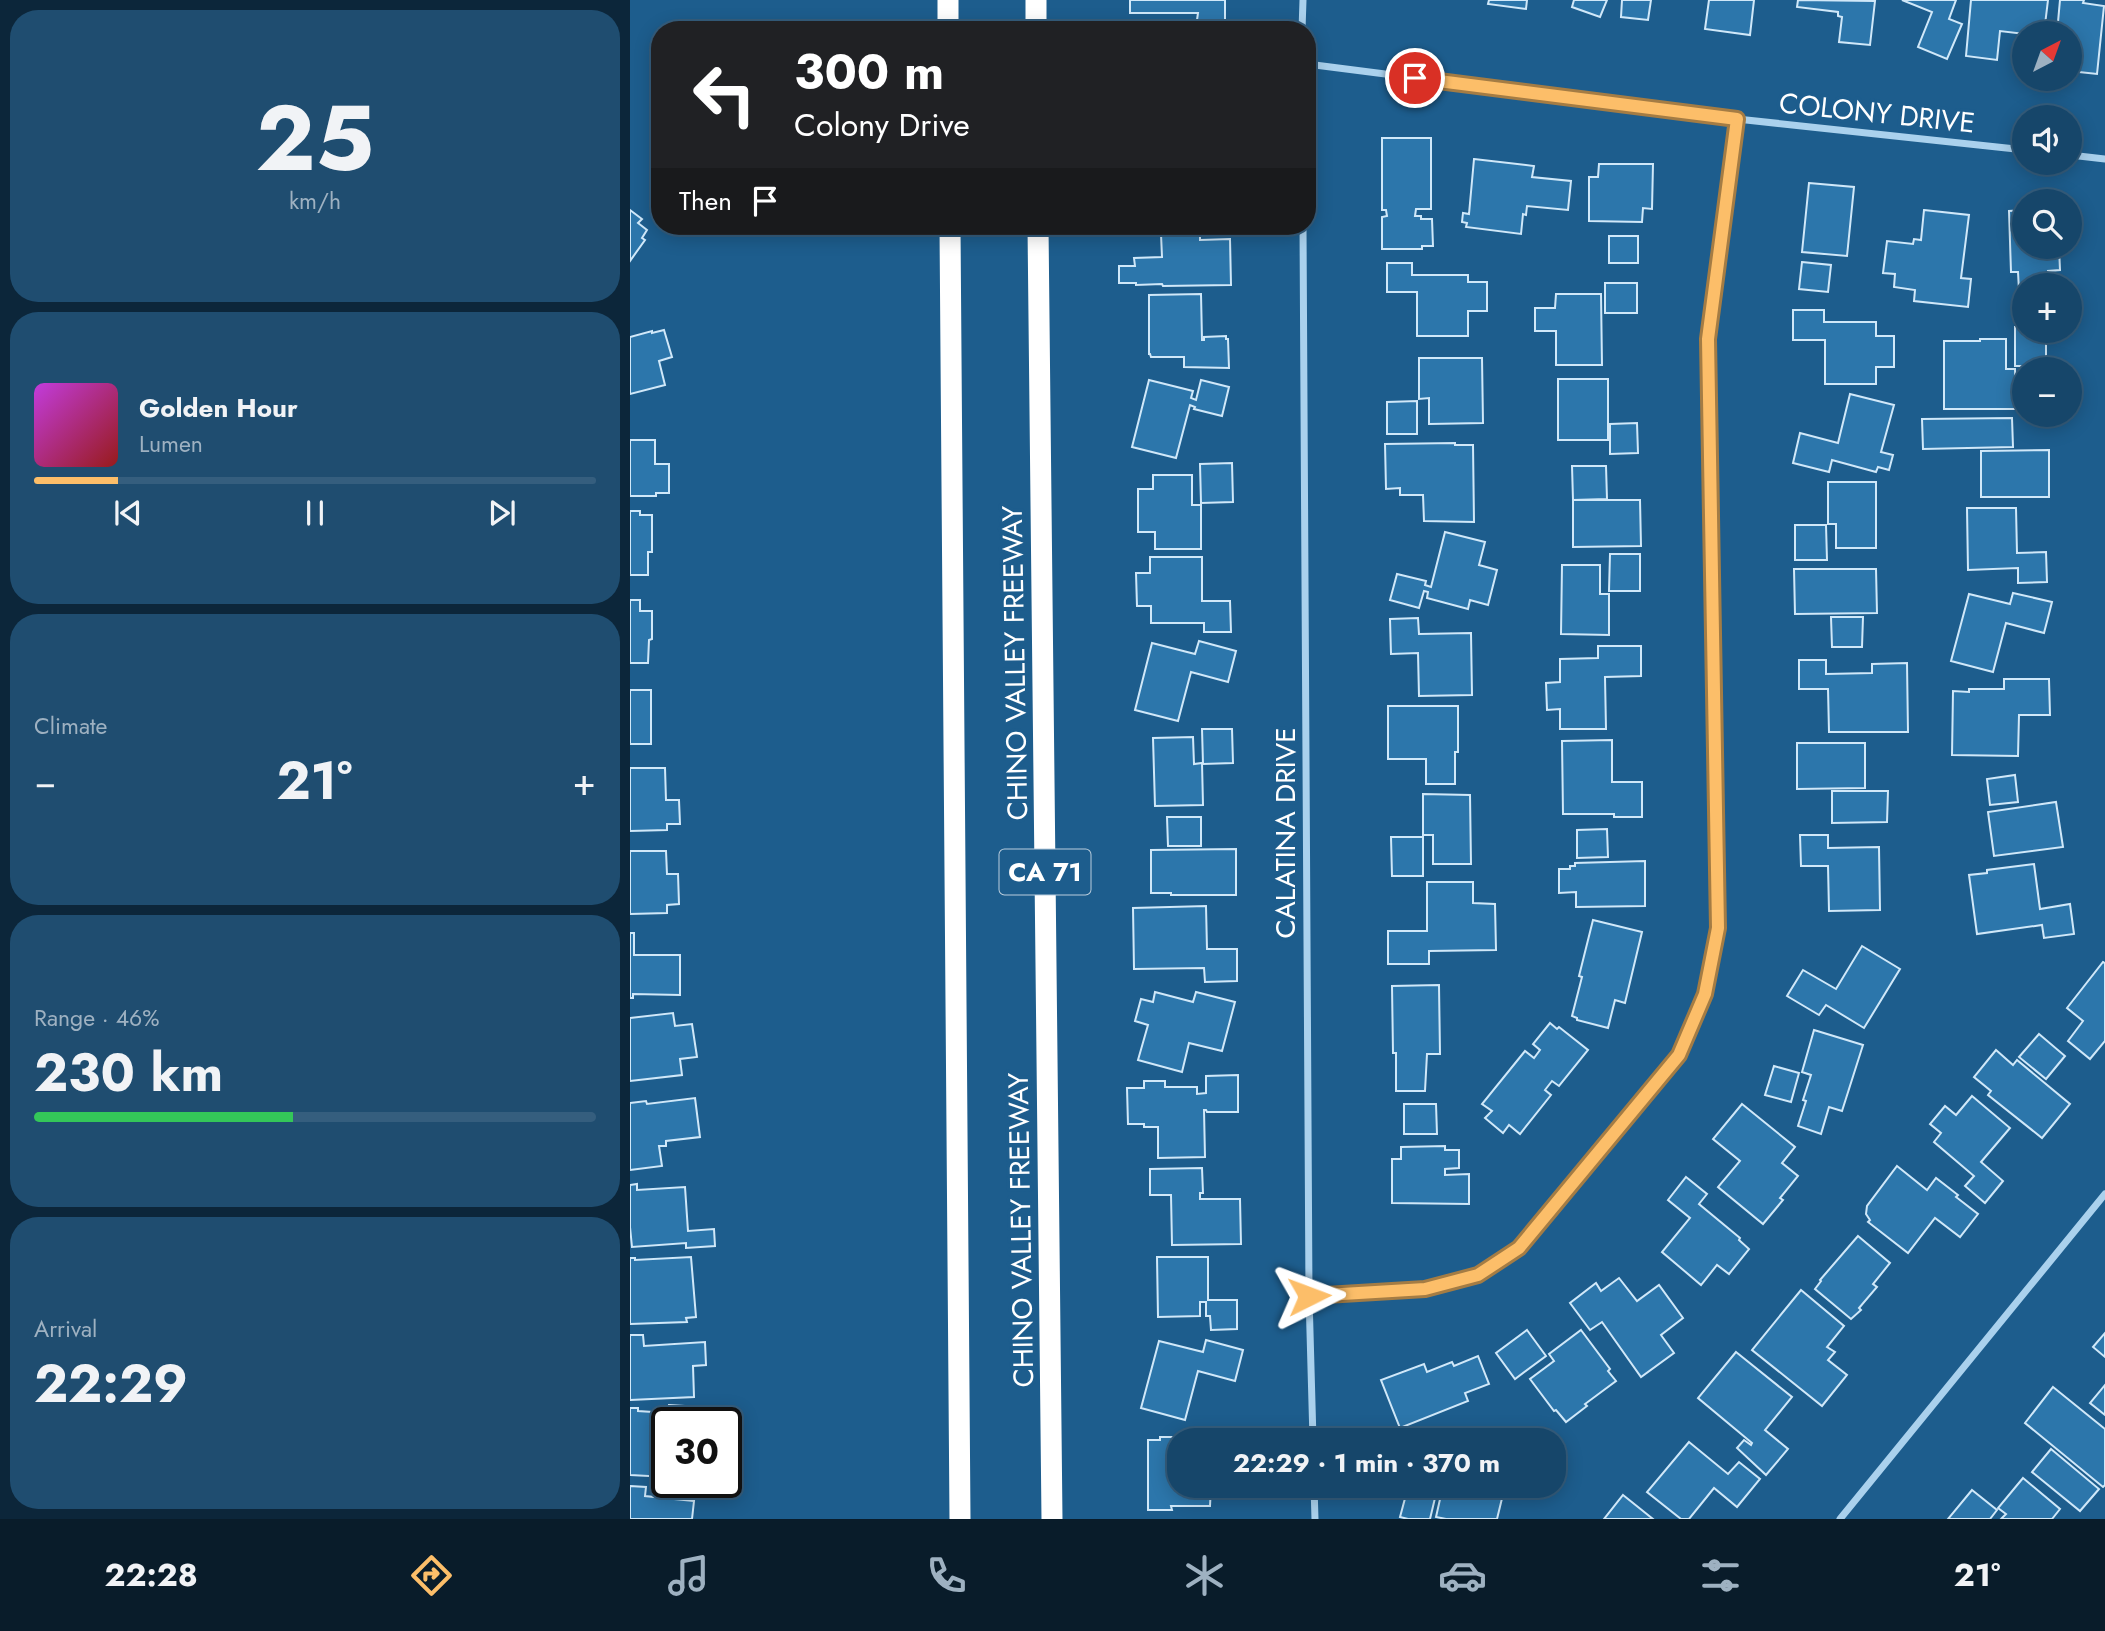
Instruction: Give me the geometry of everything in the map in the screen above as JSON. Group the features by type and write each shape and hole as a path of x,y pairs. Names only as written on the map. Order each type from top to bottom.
{"highway":[{"path":"948,0 948,21"},
{"path":"1036,0 1036,21"},
{"path":"950,235 960,1519"},
{"name":"CHINO VALLEY FREEWAY","path":"1038,235 1052,1519"}],"street":[{"path":"1303,0 1303,21"},
{"name":"COLONY DRIVE","path":"1316,65 1737,119 2012,149"},
{"path":"1309,1296 1425,1289 1478,1275 1519,1248 1679,1055 1705,994 1718,928 1708,339 1737,119"},
{"path":"2082,156 2105,159"},
{"name":"CALATINA DRIVE","path":"1303,235 1309,1296 1313,1428"},
{"path":"1840,1519 2105,1194"},
{"path":"1314,1498 1315,1519"}],"building":[{"path":"1130,0 1225,0 1225,20 1197,20 1198,13 1130,13"},
{"path":"1489,0 1527,0 1526,9 1488,4"},
{"path":"1574,0 1607,0 1600,17 1572,7"},
{"path":"1622,0 1651,0 1648,20 1621,17"},
{"path":"1709,0 1754,0 1750,35 1705,29"},
{"path":"1798,0 1875,1 1870,45 1839,42 1842,17 1838,16 1838,12 1797,7"},
{"path":"1902,0 1956,0 1949,19 1962,24 1947,59 1918,47 1932,12"},
{"path":"1971,0 2048,0 2045,21 2012,21 2012,32 2000,31 1997,60 1966,56"},
{"path":"2060,0 2084,0 2083,3 2104,6 2097,74 2082,72 2082,21 2058,21"},
{"path":"1382,138 1431,138 1431,209 1416,209 1415,216 1432,219 1433,246 1422,246 1422,249 1382,249 1382,217 1387,216 1386,210 1382,210"},
{"path":"1474,159 1534,166 1532,177 1571,181 1568,210 1527,206 1526,215 1523,214 1521,234 1466,227 1467,223 1462,222 1463,213 1469,214"},
{"path":"1599,164 1653,164 1652,209 1643,208 1642,222 1589,221 1589,177 1598,177"},
{"path":"1809,183 1854,187 1847,256 1802,252"},
{"path":"630,210 642,219 638,223 647,230 642,238 645,240 630,261"},
{"path":"1924,210 1969,215 1961,278 1971,279 1968,307 1914,301 1915,290 1894,287 1895,274 1883,273 1887,241 1913,244 1914,239 1921,240"},
{"path":"2009,211 2012,211 2012,259 2060,259 2060,270 2048,273 2011,272"},
{"path":"1161,235 1200,235 1200,240 1230,239 1231,285 1163,286 1119,283 1119,266 1135,266 1134,258 1162,257"},
{"path":"1609,236 1638,236 1638,263 1609,263"},
{"path":"1802,262 1831,265 1828,292 1799,289"},
{"path":"1387,263 1412,263 1412,275 1468,275 1468,282 1487,282 1487,311 1468,311 1468,336 1417,336 1417,292 1387,292"},
{"path":"1605,283 1637,283 1637,313 1605,313"},
{"path":"1201,294 1202,340 1204,337 1226,336 1229,368 1184,367 1184,357 1151,357 1149,295"},
{"path":"1556,294 1601,294 1602,365 1556,365 1556,331 1535,331 1535,308 1555,308"},
{"path":"1793,310 1824,310 1824,322 1876,322 1876,336 1894,336 1894,367 1876,367 1876,384 1825,384 1825,340 1793,340"},
{"path":"664,330 672,357 659,361 665,385 630,394 630,337"},
{"path":"2006,339 2006,369 2012,369 2012,409 1944,409 1944,341"},
{"path":"2015,343 2046,343 2046,357 2015,357"},
{"path":"1419,358 1482,358 1483,423 1429,424 1429,398 1419,399"},
{"path":"1558,379 1608,379 1608,440 1558,440"},
{"path":"1149,380 1193,391 1191,398 1196,400 1201,380 1229,387 1222,416 1194,409 1195,407 1190,405 1176,458 1132,447"},
{"path":"1850,394 1894,405 1881,452 1893,455 1889,470 1878,467 1876,472 1832,460 1829,472 1793,463 1800,433 1838,443"},
{"path":"1417,401 1417,434 1387,434 1387,402"},
{"path":"2012,418 2013,447 1923,449 1922,419"},
{"path":"1637,423 1638,453 1610,454 1610,424"},
{"path":"630,440 655,440 655,464 669,464 669,493 630,496"},
{"path":"1385,444 1473,445 1474,522 1424,521 1423,495 1400,495 1400,488 1386,489"},
{"path":"2049,450 2049,497 1981,497 1981,451"},
{"path":"1232,463 1233,502 1201,503 1200,464"},
{"path":"1572,466 1606,466 1607,499 1573,500"},
{"path":"1153,475 1192,475 1192,505 1201,505 1201,549 1155,549 1155,532 1138,532 1138,489 1153,489"},
{"path":"1828,482 1876,482 1876,548 1836,548 1836,524 1828,524"},
{"path":"1573,500 1640,500 1641,546 1573,547"},
{"path":"1967,508 2016,508 2017,553 2046,552 2047,582 2018,583 2018,568 1968,570"},
{"path":"630,511 640,511 640,515 652,515 652,552 648,552 648,575 630,575"},
{"path":"1795,525 1826,525 1827,560 1795,560"},
{"path":"1445,532 1485,542 1479,565 1497,570 1488,605 1470,600 1468,609 1427,598 1428,592 1424,591 1419,608 1390,600 1397,574 1426,581 1425,585 1431,587"},
{"path":"1610,554 1640,554 1640,591 1609,591"},
{"path":"1150,557 1202,557 1202,601 1230,601 1231,632 1204,632 1204,623 1151,623 1151,606 1137,606 1136,573 1150,573"},
{"path":"1562,565 1600,565 1600,594 1609,594 1609,635 1561,634"},
{"path":"1794,569 1876,569 1877,613 1795,614"},
{"path":"2013,593 2052,602 2044,633 2006,623 1993,672 1951,661 1969,594 2010,604"},
{"path":"630,600 640,600 640,611 652,611 652,639 649,640 648,663 630,663"},
{"path":"1831,617 1863,617 1862,647 1832,647"},
{"path":"1418,618 1419,634 1471,633 1472,695 1419,696 1418,653 1391,654 1390,619"},
{"path":"1199,641 1236,651 1228,682 1191,672 1178,721 1135,710 1152,643 1195,654"},
{"path":"1598,646 1641,646 1641,676 1605,677 1606,729 1560,729 1560,709 1547,710 1546,683 1560,682 1560,659 1598,658"},
{"path":"1799,660 1826,660 1826,674 1872,673 1872,664 1907,663 1908,732 1829,732 1828,689 1799,689"},
{"path":"2004,679 2049,679 2050,715 2019,715 2018,756 1952,755 1953,691 2004,689"},
{"path":"630,690 651,690 651,744 630,744"},
{"path":"1388,706 1458,706 1455,784 1426,784 1426,759 1388,759"},
{"path":"1202,729 1232,729 1233,763 1203,764"},
{"path":"1193,737 1194,764 1202,763 1203,805 1155,806 1153,738"},
{"path":"1612,740 1612,782 1642,782 1642,817 1563,814 1562,741"},
{"path":"1797,743 1865,743 1865,788 1797,789"},
{"path":"630,768 665,768 666,800 679,800 680,824 667,824 667,830 630,831"},
{"path":"2015,775 2018,802 1990,805 1987,779"},
{"path":"1832,791 1888,791 1887,822 1832,823"},
{"path":"1423,794 1470,795 1471,864 1433,864 1433,835 1423,835"},
{"path":"2056,802 2063,847 1994,856 1988,812"},
{"path":"1167,817 1201,817 1201,846 1168,846"},
{"path":"1607,829 1608,857 1577,858 1577,830"},
{"path":"1800,835 1828,835 1828,848 1879,847 1880,910 1829,911 1828,866 1801,866"},
{"path":"1391,837 1423,837 1423,876 1392,876"},
{"path":"1236,849 1236,895 1151,893 1151,850"},
{"path":"630,851 666,851 667,874 678,874 679,904 667,905 667,913 630,914"},
{"path":"1645,861 1645,906 1576,907 1576,892 1559,893 1559,869 1570,869 1575,863"},
{"path":"2034,864 2040,909 2070,904 2074,934 2044,938 2042,925 1977,934 1969,875"},
{"path":"1427,882 1473,882 1473,903 1495,904 1496,950 1429,951 1429,964 1388,964 1388,931 1427,931"},
{"path":"1206,906 1207,949 1237,949 1237,981 1205,982 1204,968 1134,969 1133,908"},
{"path":"1593,920 1642,932 1625,1003 1615,1000 1608,1028 1577,1020 1572,1016"},
{"path":"630,933 634,933 634,955 680,955 680,995 633,994 633,998 630,998"},
{"path":"1862,946 1900,969 1864,1028 1826,1005 1819,1015 1787,996 1803,970 1836,989"},
{"path":"2103,962 2105,1041 2090,1059 2068,1041 2083,1021 2067,1008"},
{"path":"1439,985 1440,1054 1427,1054 1425,1091 1396,1091 1392,986"},
{"path":"1155,992 1193,1002 1196,992 1235,1002 1222,1051 1189,1043 1182,1072 1138,1060 1148,1025 1135,1021 1141,999 1153,1002"},
{"path":"673,1013 675,1026 692,1024 697,1057 680,1059 682,1075 630,1081 630,1018"},
{"path":"1550,1023 1588,1050 1559,1086 1552,1081 1545,1090 1551,1095 1520,1134 1509,1125 1503,1133 1485,1118 1492,1111 1482,1104 1525,1051 1534,1058 1540,1050 1533,1044"},
{"path":"1814,1030 1863,1045 1842,1111 1829,1107 1821,1134 1798,1126 1811,1075 1802,1072"},
{"path":"2039,1034 2065,1056 2046,1079 2019,1057"},
{"path":"1996,1050 2013,1065 2017,1060 2070,1104 2042,1138 1988,1095 1991,1091 1974,1077"},
{"path":"1774,1066 1799,1073 1791,1102 1765,1095"},
{"path":"1238,1075 1238,1112 1204,1110 1205,1157 1158,1158 1158,1127 1128,1124 1127,1088 1144,1088 1144,1081 1165,1081 1165,1087 1197,1087 1197,1094 1206,1093 1206,1076"},
{"path":"1972,1096 2010,1128 1981,1162 2003,1181 1985,1203 1965,1186 1974,1176 1934,1142 1941,1133 1930,1124 1945,1106 1956,1115"},
{"path":"695,1098 700,1137 666,1141 666,1146 659,1146 662,1166 630,1170 630,1103 646,1101 647,1104"},
{"path":"1404,1104 1436,1104 1437,1134 1404,1134"},
{"path":"1742,1104 1795,1147 1782,1163 1798,1176 1763,1224 1718,1187 1740,1161 1713,1139"},
{"path":"1445,1146 1445,1150 1459,1150 1459,1168 1445,1169 1445,1175 1469,1174 1469,1204 1392,1203 1392,1159 1401,1159 1401,1147"},
{"path":"1897,1166 1927,1190 1936,1178 1978,1214 1960,1237 1935,1218 1908,1253 1868,1222 1870,1220 1866,1214 1867,1206"},
{"path":"1202,1168 1203,1193 1200,1193 1200,1199 1240,1199 1241,1244 1172,1245 1171,1195 1150,1195 1150,1169"},
{"path":"1686,1177 1707,1194 1699,1204 1740,1238 1749,1249 1729,1274 1717,1265 1701,1285 1662,1252 1690,1218 1668,1200"},
{"path":"637,1184 637,1190 685,1187 688,1231 714,1229 715,1246 686,1248 686,1243 632,1247 630,1185"},
{"path":"1858,1236 1890,1263 1873,1284 1877,1287 1859,1308 1861,1310 1851,1319 1815,1289"},
{"path":"691,1257 696,1317 686,1318 687,1322 630,1324 630,1258"},
{"path":"1157,1257 1208,1257 1208,1300 1237,1300 1237,1329 1211,1330 1210,1316 1206,1316 1206,1302 1200,1302 1200,1316 1158,1317"},
{"path":"1619,1278 1637,1301 1659,1285 1683,1318 1661,1335 1674,1353 1641,1377 1602,1322 1590,1330 1570,1303 1596,1283 1601,1291"},
{"path":"1801,1290 1844,1326 1827,1347 1835,1352 1828,1360 1847,1375 1822,1406 1752,1350"},
{"path":"1527,1330 1546,1356 1515,1379 1496,1353"},
{"path":"1581,1330 1616,1381 1566,1422 1554,1411 1530,1379 1554,1361 1549,1354"},
{"path":"2105,1333 2105,1357 2093,1347"},
{"path":"630,1335 643,1335 644,1346 705,1342 706,1365 693,1366 694,1397 630,1400"},
{"path":"1206,1340 1243,1350 1235,1381 1198,1371 1185,1420 1141,1408 1159,1341 1203,1352"},
{"path":"1736,1352 1792,1397 1765,1430 1788,1449 1766,1475 1737,1448 1744,1440 1751,1445 1752,1443 1698,1398"},
{"path":"1478,1356 1489,1384 1465,1393 1468,1401 1400,1428 1381,1380 1424,1364 1427,1372 1452,1362 1454,1366"},
{"path":"2105,1385 2105,1415 2090,1403"},
{"path":"2053,1387 2105,1429 2103,1487 2025,1423"},
{"path":"630,1408 638,1408 638,1411 651,1412 651,1476 630,1475"},
{"path":"1210,1427 1241,1427 1241,1428"},
{"path":"1160,1437 1167,1437 1167,1498 1210,1498 1210,1506 1171,1506 1172,1510 1148,1510 1148,1440 1160,1440"},
{"path":"1689,1442 1728,1474 1739,1462 1760,1479 1737,1507 1714,1488 1689,1519 1681,1519 1647,1492"},
{"path":"2051,1449 2099,1489 2080,1511 2032,1472"},
{"path":"2023,1478 2060,1509 2052,1519 2001,1519 2006,1514 1998,1508"},
{"path":"630,1486 646,1487 645,1496 651,1498 694,1501 692,1519 630,1519"},
{"path":"1972,1490 1997,1510 1990,1519 1948,1519"},
{"path":"1623,1495 1653,1519 1604,1519"},
{"path":"1405,1498 1435,1498 1430,1519 1400,1517"},
{"path":"1440,1498 1502,1498 1497,1519 1436,1517"}],"route":[{"path":"1309,1296 1425,1289 1478,1275 1519,1248 1679,1055 1705,994 1718,928 1708,339 1737,119 1415,78"}]}
